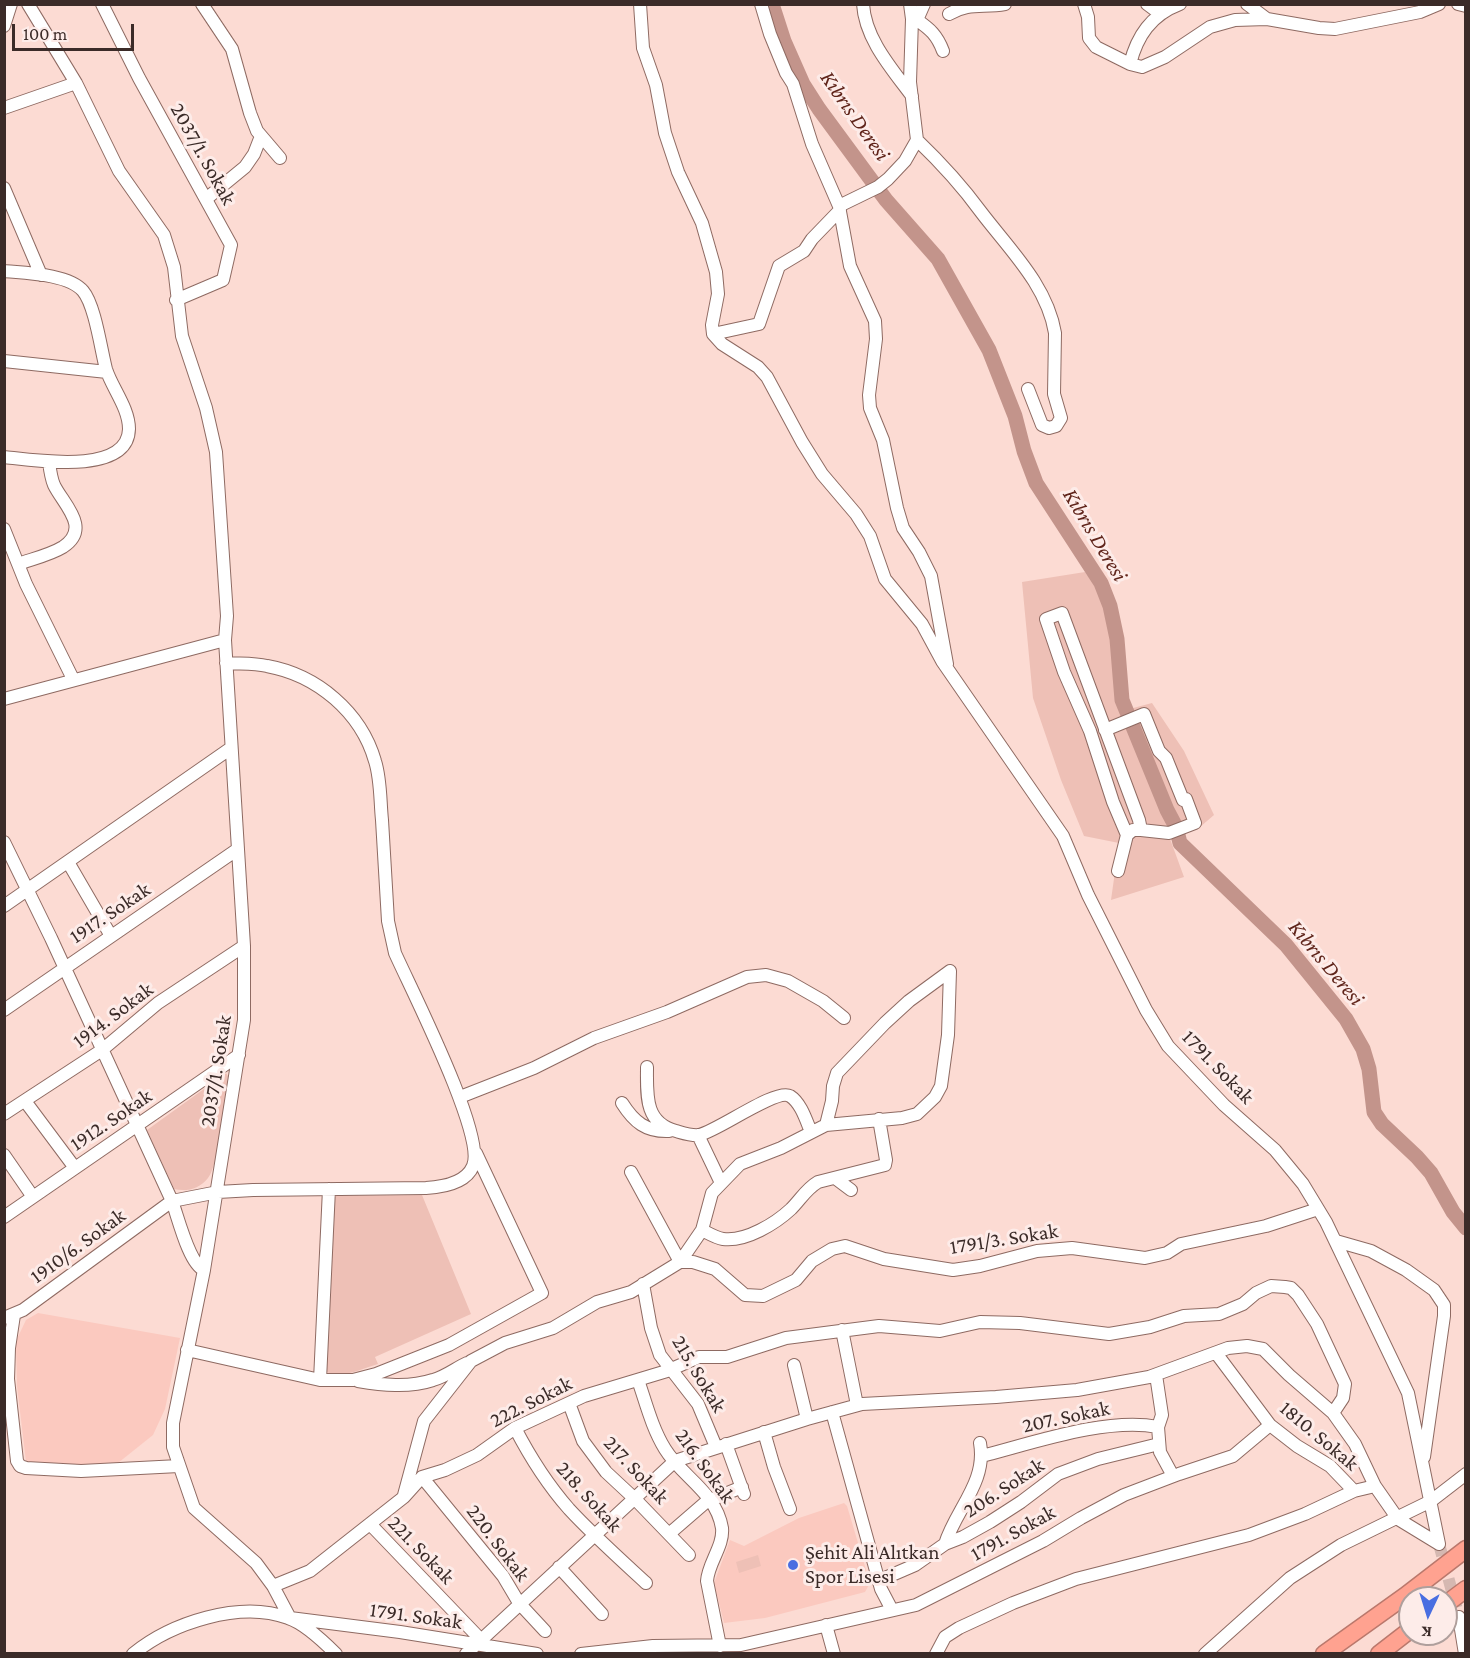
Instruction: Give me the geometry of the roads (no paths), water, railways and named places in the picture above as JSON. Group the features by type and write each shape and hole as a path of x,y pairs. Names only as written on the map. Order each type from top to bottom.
{"highway":[{"path":"1324,1653 1466,1550"},
{"path":"1379,1653 1398,1639"}],"street":[{"path":"4,26 11,4"},
{"name":"2037/1. Sokak","path":"28,4 76,82 119,171 164,235 174,267 176,300 182,336 206,408 216,452 227,616 226,663 244,946 245,999 218,1192 172,1436 190,1500 199,1514 256,1563 273,1586"},
{"name":"2037/1. Sokak","path":"102,4 139,78 231,245 223,280 176,300"},
{"path":"202,4 232,49 257,131 280,158"},
{"path":"640,4 643,48 656,85 665,133 678,172 702,223 716,272 718,294 712,334 759,324 779,266 804,251 812,238 840,208 878,187 906,161 917,140 910,82 914,19 910,4"},
{"path":"761,4 770,34 793,84 812,144 840,208 850,266 875,321 876,339 869,395 870,408 883,440 903,528 931,576 948,668"},
{"path":"863,4 865,20 872,36 912,97"},
{"path":"914,19 924,4"},
{"path":"949,14 964,6 991,7 1005,4"},
{"path":"1084,4 1088,17 1089,38 1096,47 1130,64 1142,67 1154,64 1200,33 1222,23 1249,19 1335,28 1420,12 1439,4"},
{"path":"1147,4 1155,10 1166,10"},
{"path":"1130,64 1142,33 1154,19 1180,4"},
{"path":"1247,4 1267,20"},
{"path":"1458,4 1466,6"},
{"path":"914,19 934,32 943,51"},
{"path":"4,108 76,82"},
{"path":"206,199 245,167 254,154 261,136"},
{"path":"917,140 970,196 1024,267 1042,296 1055,333 1054,394 1061,418 1056,426 1049,428 1042,425 1028,389"},
{"path":"4,188 41,275"},
{"path":"4,271 68,281 83,291 92,311 107,372 129,428 126,441 119,450 96,460 69,464 4,457"},
{"name":"1791. Sokak","path":"712,334 722,344 758,367 768,377 822,474 856,514 870,536 885,579 922,624 939,656 1063,836 1088,896 1146,1010 1168,1046 1224,1105 1275,1150 1303,1184 1318,1209 1336,1241 1408,1393 1439,1544 1398,1519"},
{"path":"4,361 107,372"},
{"path":"18,564 62,547 69,542 74,532 73,515 54,485 50,462"},
{"path":"4,529 18,564 73,680"},
{"path":"1127,835 1090,731 1064,672 1046,619 1062,613 1141,830"},
{"path":"4,699 225,640"},
{"path":"226,663 269,666 304,678 330,695 360,727 370,748 379,779 388,921 395,953 460,1097 476,1153 542,1293 449,1345 398,1366 353,1380"},
{"path":"1105,730 1144,714 1159,751 1166,758 1195,823 1177,830 1133,830 1127,835 1118,871"},
{"path":"4,906 231,748"},
{"path":"4,842 138,1126 172,1201 192,1256 199,1268 204,1270"},
{"name":"1917. Sokak","path":"4,1010 238,849"},
{"path":"68,862 111,936"},
{"name":"1914. Sokak","path":"4,1114 102,1050 158,1003 244,946"},
{"path":"187,1350 320,1380 413,1384 434,1380 505,1343 553,1328 597,1302 631,1292 680,1262 702,1230 712,1193 740,1164 781,1148 826,1125 902,1118 917,1114 935,1097 941,1086 948,1035 950,971 909,1001 837,1073 826,1125"},
{"path":"460,1097 534,1068 594,1038 667,1012 747,977 765,975 788,981 823,1001 844,1018"},
{"name":"1912. Sokak","path":"4,1216 138,1126 239,1054"},
{"path":"647,1067 647,1097 655,1120 663,1127 673,1131"},
{"path":"622,1103 640,1124 656,1132 673,1131 698,1135 744,1114 779,1094 789,1096 800,1108 811,1131"},
{"path":"25,1101 75,1168"},
{"path":"702,1230 720,1239 731,1240 749,1234 780,1219 809,1188 818,1182 885,1165 879,1119"},
{"path":"698,1135 721,1183"},
{"path":"172,1201 218,1192 253,1190 440,1187 452,1184 470,1173 476,1153"},
{"path":"4,1155 33,1197"},
{"path":"631,1172 680,1262"},
{"path":"835,1178 851,1190"},
{"path":"320,1380 329,1190"},
{"name":"1910/6. Sokak","path":"9,1316 23,1310 172,1201"},
{"name":"1791/3. Sokak","path":"680,1262 693,1262 715,1269 746,1295 762,1296 796,1280 812,1261 832,1249 845,1246 884,1260 952,1270 980,1266 1037,1251 1072,1248 1145,1258 1167,1253 1181,1244 1266,1226 1318,1209"},
{"path":"1336,1241 1371,1251 1406,1270 1434,1290 1444,1305 1443,1327 1423,1464"},
{"name":"215. Sokak","path":"643,1284 651,1328 660,1355 698,1404 743,1491 710,1500"},
{"path":"857,1405 842,1330 879,1326 940,1331 980,1322 1020,1323 1109,1334 1150,1327 1184,1316 1219,1314 1244,1304 1256,1293 1271,1286 1291,1288 1311,1314 1345,1384 1343,1398 1333,1413"},
{"path":"9,1316 8,1379 17,1461 20,1466 68,1472 179,1466"},
{"name":"222. Sokak","path":"273,1586 310,1571 404,1497 422,1477 445,1470 477,1455 515,1428 584,1396 671,1369 699,1357 727,1357 786,1338 842,1330"},
{"path":"466,1653 484,1646 519,1603 675,1461 857,1405 888,1401 956,1399 1077,1390 1156,1375 1228,1348 1247,1346 1263,1349 1333,1413 1355,1444 1375,1486 1398,1519"},
{"name":"1810. Sokak","path":"1216,1353 1251,1396 1270,1425 1296,1446 1330,1466 1354,1491"},
{"path":"404,1497 424,1421 471,1361"},
{"path":"794,1365 807,1419"},
{"path":"1156,1375 1162,1415 1158,1427 1160,1452 1173,1476"},
{"name":"216. Sokak","path":"638,1380 654,1425 666,1450 710,1500 718,1516 722,1537 707,1581 720,1646"},
{"name":"217. Sokak","path":"569,1403 583,1441 606,1472 689,1555"},
{"path":"832,1412 879,1581 892,1610"},
{"name":"207. Sokak","path":"945,1544 953,1522 972,1492 982,1464 981,1449 1100,1428 1137,1425 1158,1427"},
{"name":"1791. Sokak","path":"581,1653 653,1646 741,1645 915,1605 1043,1542 1124,1495 1233,1456 1270,1425"},
{"name":"218. Sokak","path":"515,1428 546,1480 569,1509 646,1583"},
{"path":"764,1432 790,1509"},
{"name":"206. Sokak","path":"879,1581 915,1564 945,1544 990,1522 1022,1502 1058,1474 1098,1459 1159,1444"},
{"path":"1205,1653 1290,1578 1341,1545 1431,1501 1466,1474"},
{"name":"220. Sokak","path":"422,1477 503,1576 519,1603 545,1631"},
{"path":"936,1653 945,1637 1012,1604 1076,1579 1249,1535 1305,1514 1354,1491 1375,1486"},
{"path":"669,1534 710,1500"},
{"name":"221. Sokak","path":"370,1524 484,1646"},
{"path":"559,1567 602,1614"},
{"path":"273,1586 290,1618"},
{"name":"1791. Sokak","path":"133,1653 155,1639 195,1621 216,1615 259,1612 537,1653"},
{"name":"1791. Sokak","path":"290,1618 320,1638 336,1653"},
{"path":"1462,1621 1465,1653"},
{"path":"826,1625 834,1653"}],"waterway":[{"name":"Kıbrıs Deresi","path":"772,4 784,41 803,84 886,200 938,259 989,350 1015,416 1024,451 1036,483 1101,583 1110,606 1117,639 1122,700 1176,827 1180,843 1286,945 1346,1019 1363,1049 1369,1069 1374,1112 1382,1124 1431,1173 1453,1212 1466,1228"}],"tunnel":[{"path":"1439,1544 1459,1617"}],"place":[{"name":"Şehit Ali Alıtkan Spor Lisesi","path":"793,1565"}]}
